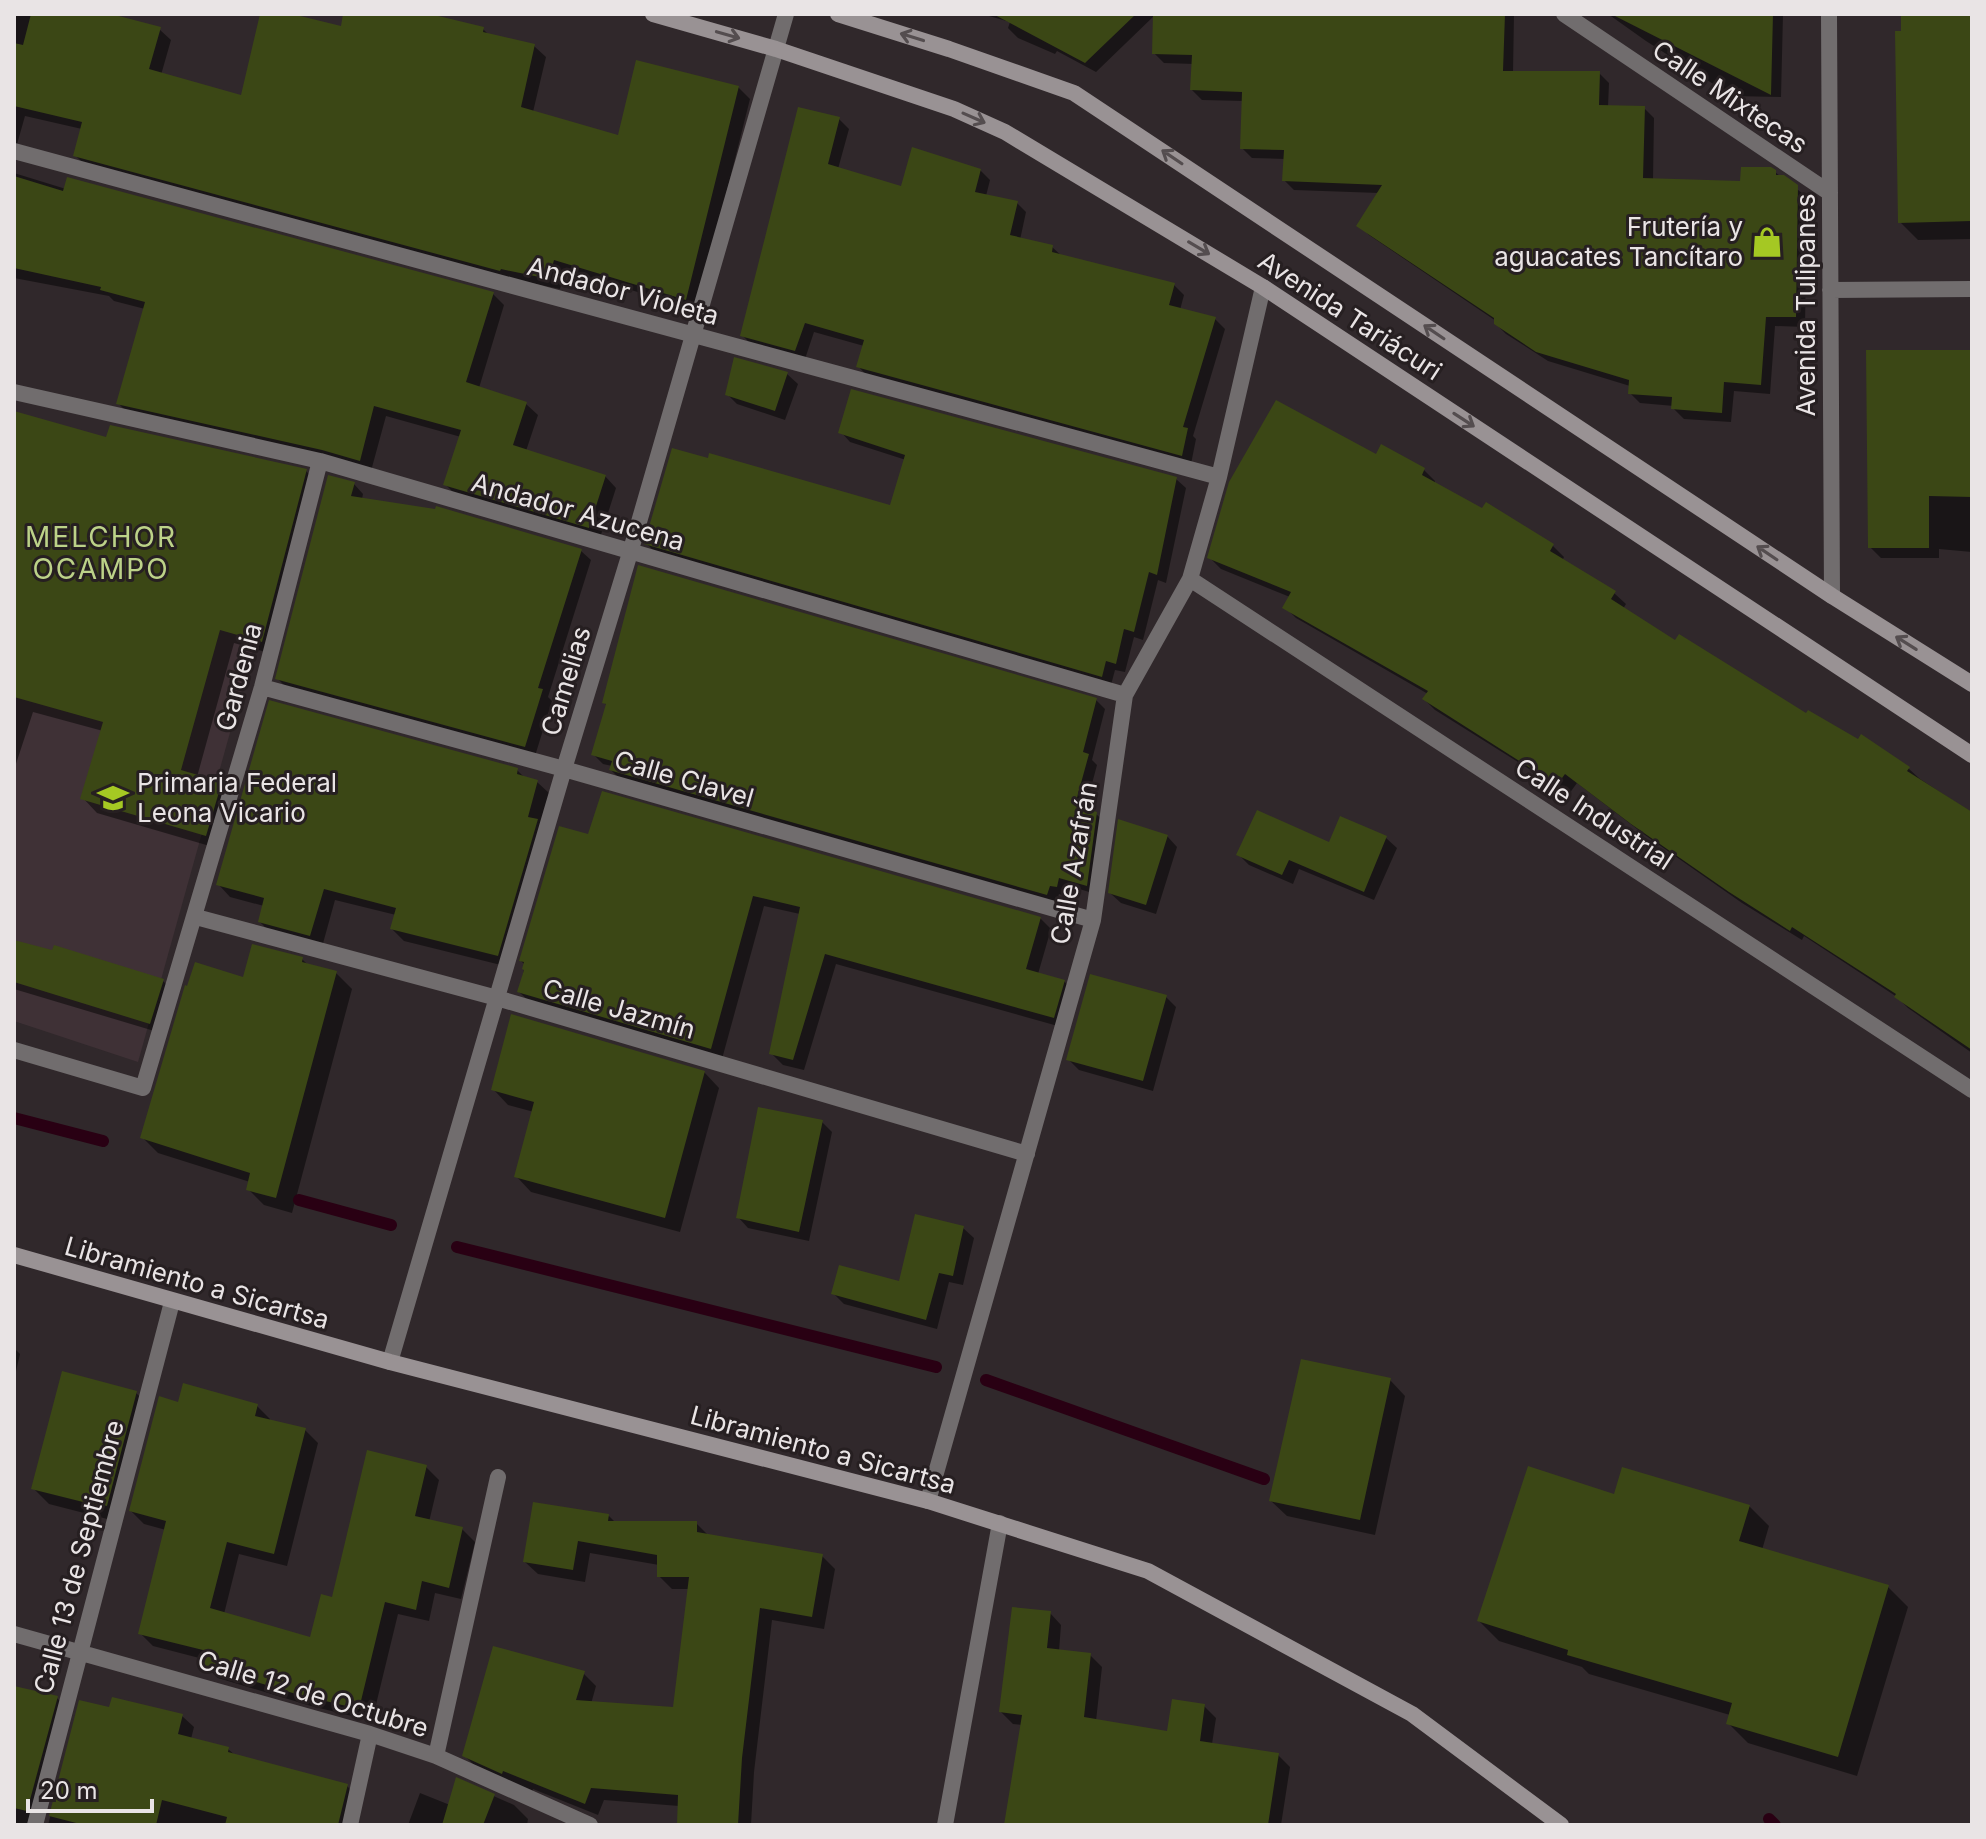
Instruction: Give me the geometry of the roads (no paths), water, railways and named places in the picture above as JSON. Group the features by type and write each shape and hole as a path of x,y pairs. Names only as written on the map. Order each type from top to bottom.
{"street":[{"name":"Avenida Tariácuri","path":"653,14 776,49 954,109 1005,132 1263,287 1972,755"},
{"name":"Camelias","path":"390,1362 786,14"},
{"name":"Avenida Tariácuri","path":"839,14 1074,93 1832,596 1972,684"},
{"name":"Calle Mixtecas","path":"1564,14 1830,193"},
{"name":"Avenida Tulipanes","path":"1829,14 1832,596"},
{"name":"Andador Violeta","path":"14,151 1219,477"},
{"name":"Calle Azafrán","path":"928,1501 1093,920 1125,695 1190,579 1219,477 1263,287"},
{"path":"1830,290 1972,289"},
{"name":"Andador Azucena","path":"14,392 320,461 1125,695"},
{"name":"Gardenia","path":"14,1050 143,1088 262,687 320,461"},
{"name":"Calle Industrial","path":"1190,579 1972,1090"},
{"name":"Calle Clavel","path":"262,687 564,769 1093,920"},
{"name":"Calle Jazmín","path":"196,917 497,998 1027,1154"},
{"name":"Libramiento a Sicartsa","path":"14,1255 390,1362 928,1501 1148,1571 1412,1714 1561,1825"},
{"name":"Calle 13 de Septiembre","path":"35,1825 172,1302"},
{"path":"436,1756 498,1477"},
{"path":"945,1825 1000,1523"},
{"name":"Calle 12 de Octubre","path":"14,1634 370,1734 436,1756 590,1825"},
{"path":"350,1825 370,1734"}],"waterway":[{"path":"14,1118 103,1141"},
{"path":"299,1200 391,1225"},
{"path":"457,1247 936,1367"},
{"path":"986,1380 1264,1479"},
{"path":"1769,1819 1775,1825"}],"place":[{"name":"Frutería y aguacates Tancítaro","path":"1767,242"},
{"name":"Primaria Federal Leona Vicario","path":"113,798"}],"district":[{"name":"MELCHOR OCAMPO","path":"101,553"}]}
